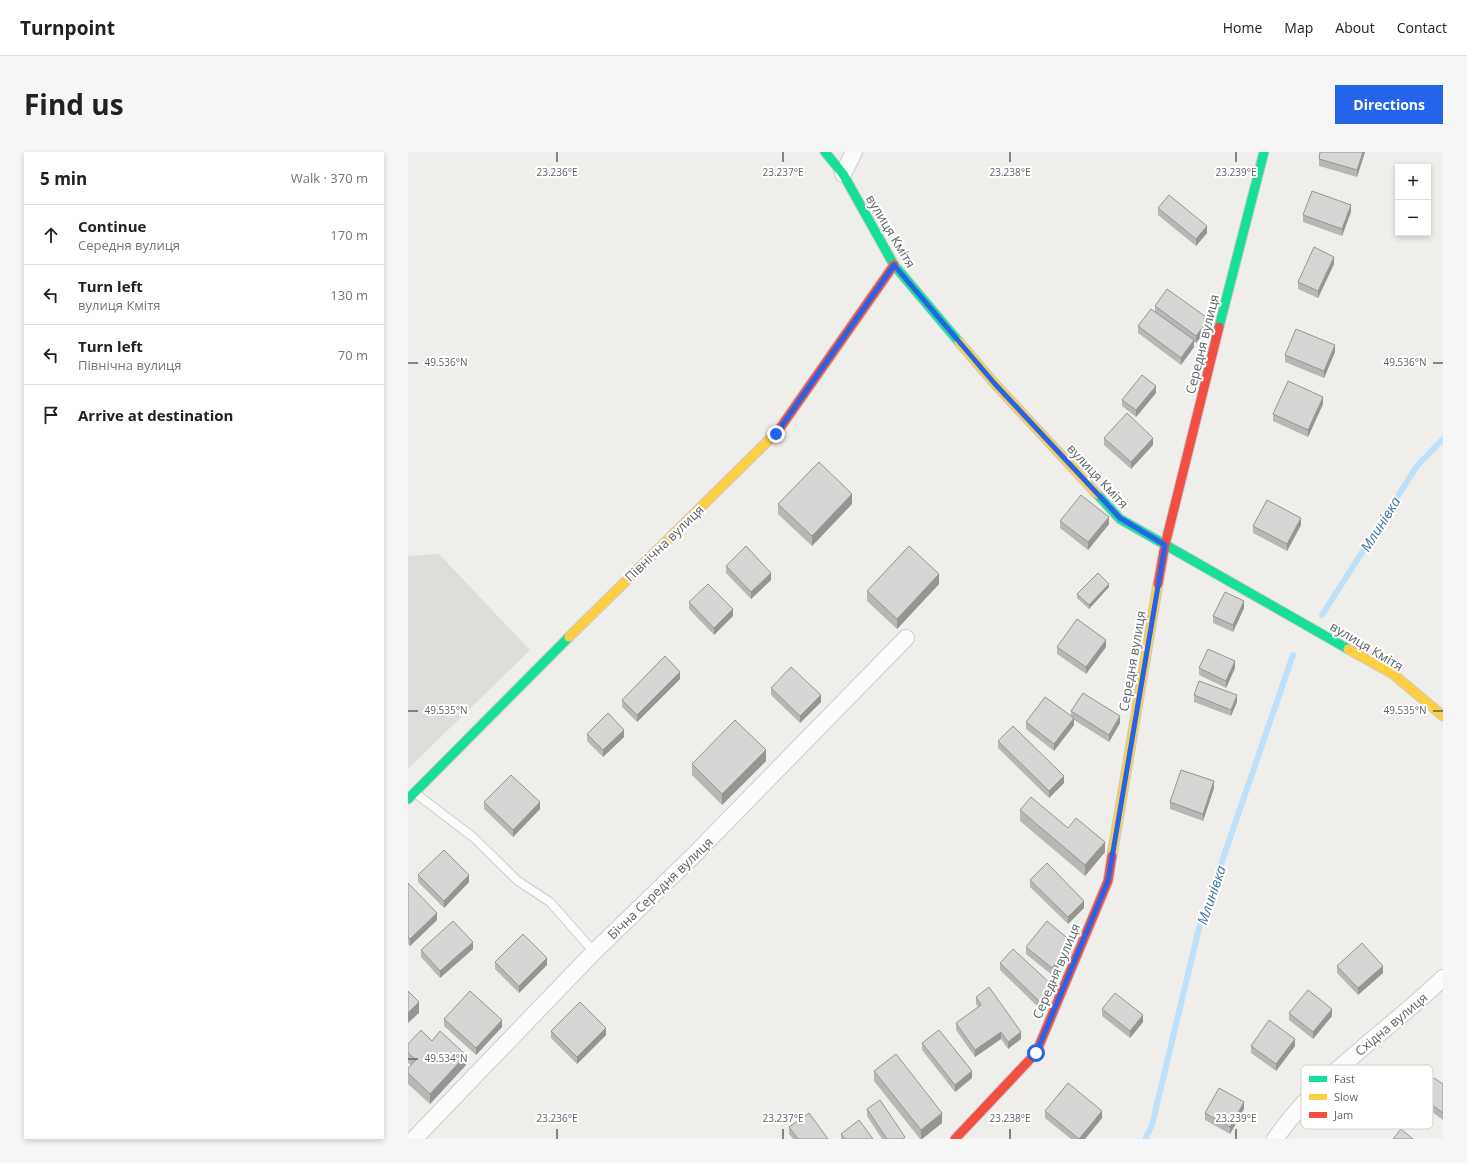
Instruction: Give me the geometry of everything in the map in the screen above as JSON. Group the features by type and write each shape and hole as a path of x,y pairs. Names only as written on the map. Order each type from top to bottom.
{"street":[{"name":"вулиця Кмітя","path":"825,152 843,174 894,265 995,384 1120,518 1394,674 1443,716"},
{"path":"843,174 854,152"},
{"name":"Середня вулиця","path":"955,1139 1036,1053 1108,881 1165,545 1264,152"},
{"name":"Північна вулиця","path":"411,796 509,696 776,434 894,265"},
{"name":"Бічна Середня вулиця","path":"414,1139 594,952 692,857 906,638"},
{"name":"Східна вулиця","path":"1342,1065 1418,1002 1443,978"},
{"name":"Східна вулиця","path":"1275,1139 1288,1119 1301,1105"}],"lane":[{"path":"411,796 474,837 518,881 550,902 594,952"}],"shaded area":[{"path":"439,554 530,650 408,769 408,556"}],"building":[{"path":"1320,152 1363,152 1357,170 1319,159"},
{"path":"1312,191 1351,205 1342,229 1303,215"},
{"path":"1169,195 1207,226 1196,239 1158,208"},
{"path":"1314,247 1334,257 1318,291 1298,282"},
{"path":"1167,289 1209,319 1196,336 1155,306"},
{"path":"1151,309 1194,340 1181,358 1138,326"},
{"path":"1296,329 1335,345 1324,371 1285,355"},
{"path":"1142,375 1156,386 1136,410 1122,400"},
{"path":"1288,381 1323,397 1308,430 1273,414"},
{"path":"1127,413 1153,438 1131,462 1104,438"},
{"path":"819,462 852,494 812,536 778,504"},
{"path":"1081,495 1109,517 1088,542 1060,521"},
{"path":"1267,500 1301,518 1287,544 1253,526"},
{"path":"746,546 771,573 751,592 726,566"},
{"path":"909,546 939,574 897,619 867,591"},
{"path":"1098,573 1109,584 1089,605 1077,594"},
{"path":"708,584 733,609 714,628 689,602"},
{"path":"1225,592 1244,601 1233,625 1213,616"},
{"path":"1077,619 1106,640 1086,667 1057,647"},
{"path":"1208,649 1235,661 1226,681 1199,668"},
{"path":"665,656 680,672 637,715 622,700"},
{"path":"791,667 821,695 800,716 771,688"},
{"path":"1199,681 1237,695 1231,710 1194,695"},
{"path":"1083,693 1120,716 1109,735 1071,711"},
{"path":"1045,697 1074,718 1054,744 1026,722"},
{"path":"608,713 624,730 603,750 587,734"},
{"path":"735,720 766,750 722,794 692,764"},
{"path":"1013,726 1064,776 1049,791 998,741"},
{"path":"1181,770 1214,781 1203,814 1170,802"},
{"path":"511,775 540,802 513,830 484,802"},
{"path":"1031,797 1068,828 1076,818 1105,842 1085,865 1020,810"},
{"path":"444,850 469,875 444,901 418,875"},
{"path":"1047,863 1084,901 1068,917 1030,880"},
{"path":"408,883 437,913 410,939 408,937"},
{"path":"453,921 473,942 440,971 421,950"},
{"path":"1047,921 1073,943 1052,968 1026,947"},
{"path":"523,934 547,958 519,986 495,962"},
{"path":"1362,943 1383,966 1358,988 1337,966"},
{"path":"1013,949 1054,987 1040,1002 1000,963"},
{"path":"989,987 1021,1032 1008,1042 1001,1032 975,1050 956,1023 981,1005 976,997"},
{"path":"1308,990 1332,1009 1313,1032 1289,1013"},
{"path":"408,991 419,1002 408,1013"},
{"path":"470,991 502,1020 476,1048 444,1019"},
{"path":"1115,993 1143,1015 1130,1031 1102,1009"},
{"path":"580,1002 606,1028 577,1057 551,1031"},
{"path":"1269,1020 1295,1039 1276,1064 1251,1046"},
{"path":"421,1030 432,1041 440,1031 466,1055 430,1094 408,1073 408,1068 416,1060 408,1053 408,1044"},
{"path":"939,1030 972,1071 955,1085 922,1043"},
{"path":"896,1054 942,1113 921,1130 874,1071"},
{"path":"1434,1078 1443,1084 1443,1113 1433,1106"},
{"path":"1068,1083 1102,1111 1079,1139 1045,1111"},
{"path":"1219,1088 1244,1102 1230,1127 1205,1113"},
{"path":"880,1100 905,1137 903,1139 887,1139 867,1109"},
{"path":"809,1113 828,1139 798,1139 789,1127"},
{"path":"859,1120 873,1139 845,1139 841,1134"},
{"path":"1401,1129 1413,1139 1393,1139"}],"waterway":[{"name":"Млинівка","path":"1322,615 1417,466 1443,439"},
{"name":"Млинівка","path":"1145,1139 1152,1125 1199,928 1293,655"}],"traffic: fast":[{"path":"825,152 843,174 894,265 959,342"},
{"path":"1219,327 1264,152"},
{"path":"1097,494 1120,519 1348,649"},
{"path":"408,799 569,637"}],"traffic: slow":[{"path":"959,342 995,384 1097,494"},
{"path":"569,637 778,431"},
{"path":"1112,856 1158,584"},
{"path":"1348,649 1393,674 1443,716"}],"traffic: jam":[{"path":"778,431 894,265"},
{"path":"1158,584 1165,545 1219,327"},
{"path":"955,1139 1036,1053 1108,881 1112,856"}],"route":[{"path":"776,434 894,265 995,384 1120,518 1165,545 1108,881 1036,1053"}]}
